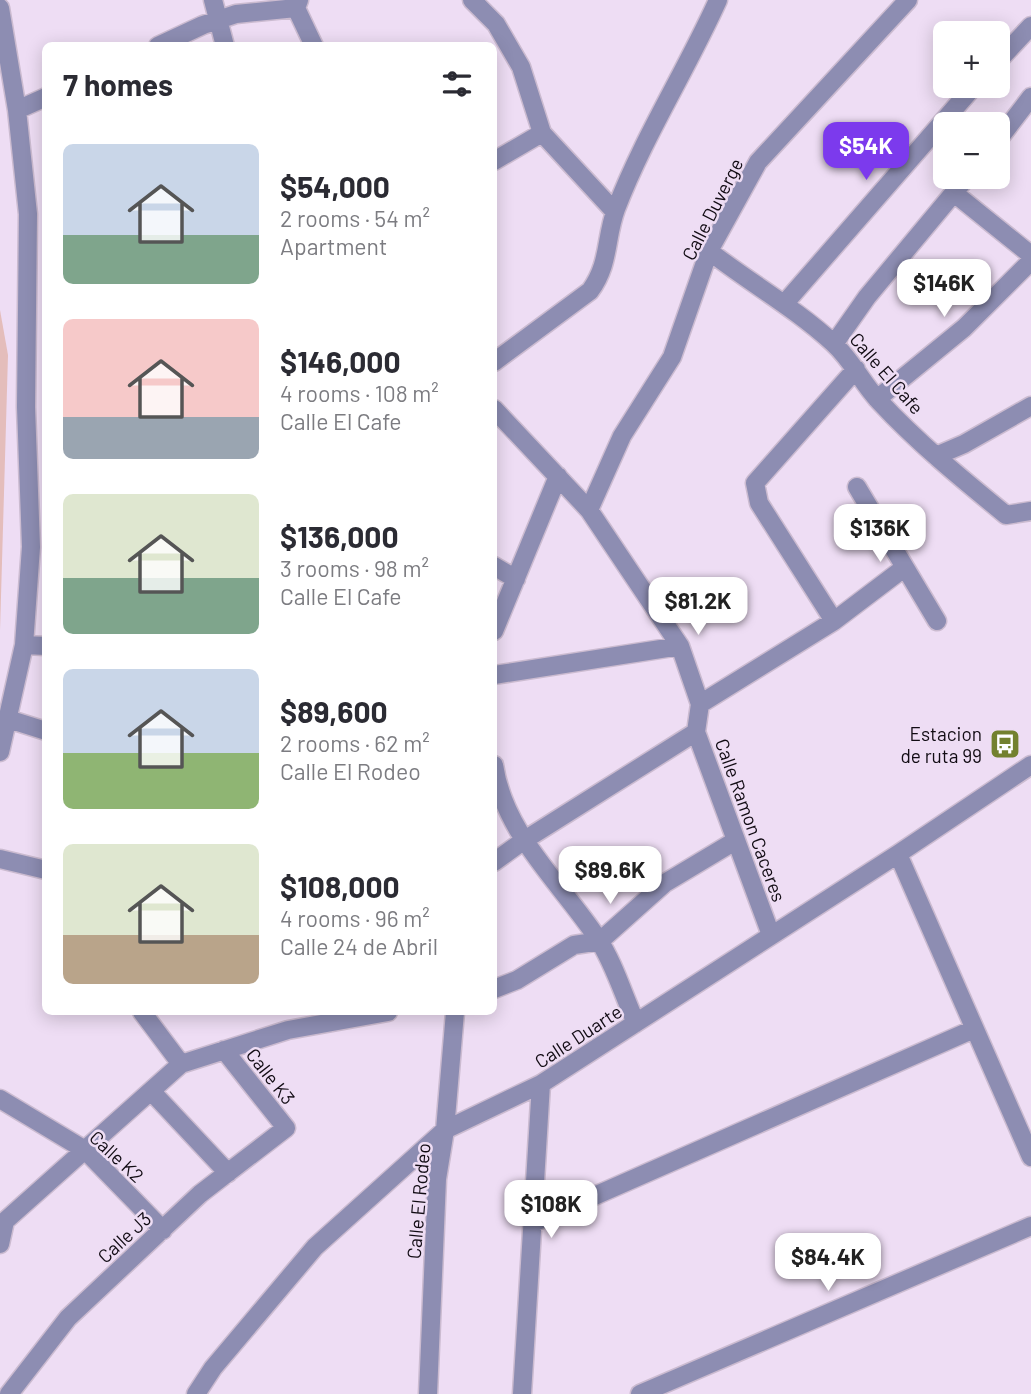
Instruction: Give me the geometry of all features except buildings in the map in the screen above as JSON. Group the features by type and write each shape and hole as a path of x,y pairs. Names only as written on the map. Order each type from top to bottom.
{"street":[{"path":"213,0 224,42"},
{"path":"472,0 496,24 522,66 542,133 615,212"},
{"path":"497,360 590,290 601,275 615,212 650,132 700,40 718,0"},
{"name":"Calle Duverge","path":"589,510 622,436 673,357 709,251 758,162 908,0"},
{"path":"167,42 236,14 297,4 312,42"},
{"path":"0,8 37,213 26,407 31,547 24,645 0,752"},
{"path":"1010,48 1031,26"},
{"path":"1010,124 1031,97"},
{"path":"785,303 964,98"},
{"path":"17,110 42,99"},
{"path":"497,158 542,133"},
{"path":"834,344 867,297 957,189"},
{"path":"954,193 1031,255"},
{"name":"Calle El Cafe","path":"709,251 785,303 834,344 877,399 936,456 1006,516 1031,511"},
{"path":"877,399 964,328 1031,261"},
{"path":"834,621 759,503 755,482 856,369"},
{"path":"936,456 964,444 1031,405"},
{"name":"Calle Ramon Caceres","path":"497,412 589,510 680,646 700,704 696,732 771,935"},
{"path":"497,624 558,476"},
{"path":"857,487 937,621"},
{"path":"497,568 516,579"},
{"path":"700,704 834,621 904,568"},
{"path":"24,645 42,646"},
{"path":"497,675 680,646"},
{"path":"9,719 42,730"},
{"path":"497,860 696,732"},
{"path":"1027,767 1031,787"},
{"name":"Calle Duarte","path":"196,1394 213,1368 315,1247 445,1130 541,1084 898,854 1027,767"},
{"path":"497,782 523,841 600,941 636,1023"},
{"path":"497,988 517,980 574,945 600,941 665,883 736,841"},
{"path":"898,854 1031,1157"},
{"path":"0,859 42,869"},
{"path":"144,1015 181,1064"},
{"path":"0,1244 5,1221 181,1064 329,1017 353,1015"},
{"name":"Calle El Rodeo","path":"428,1394 437,1179 445,1130 455,1015"},
{"path":"533,1223 974,1029"},
{"name":"Calle K3","path":"224,1050 286,1128"},
{"path":"522,1394 541,1084"},
{"path":"151,1091 228,1173"},
{"name":"Calle K2","path":"0,1099 85,1150 163,1230"},
{"name":"Calle J3","path":"9,1394 68,1318 200,1194 286,1128"},
{"path":"640,1394 1031,1227"}],"shaded area":[{"path":"0,310 8,355 0,631"}],"place":[{"name":"Estacion de ruta 99","path":"1005,744"}]}
